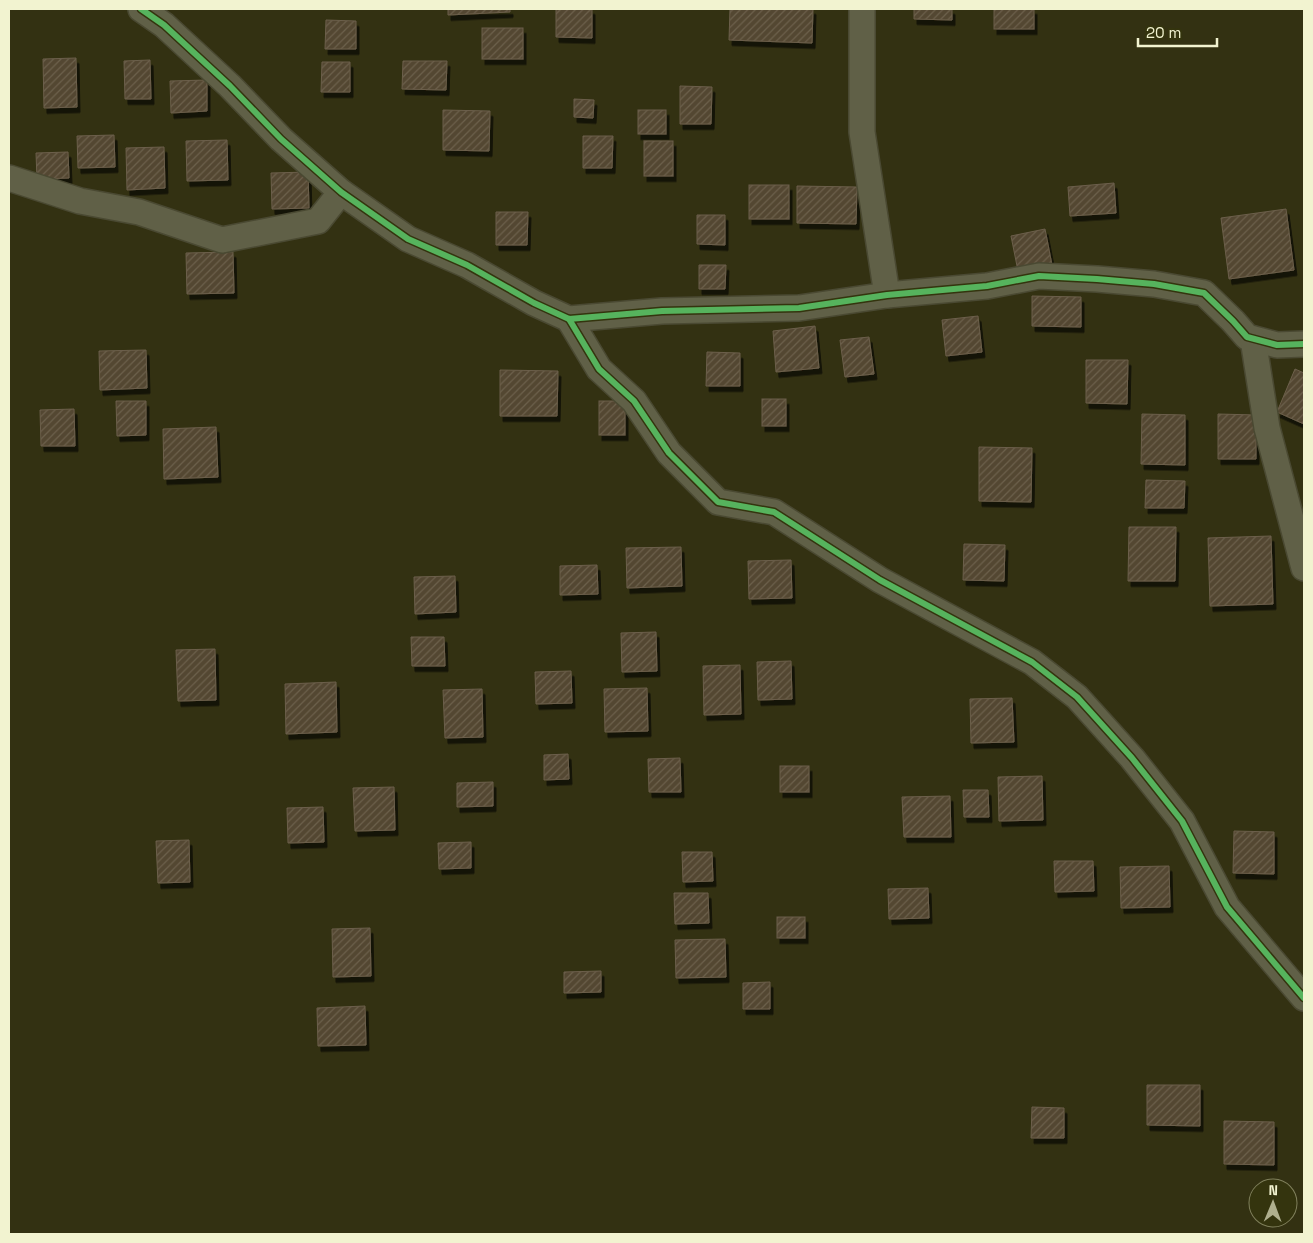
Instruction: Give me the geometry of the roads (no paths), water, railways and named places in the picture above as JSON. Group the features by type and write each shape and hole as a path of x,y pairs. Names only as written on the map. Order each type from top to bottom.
{"street":[{"path":"141,9 164,26 230,86 281,139 341,192 408,239 467,265 534,303 569,319 662,311 799,308 887,294 987,286 1039,276 1097,278 1154,284 1204,293 1247,337 1276,345 1304,344"},
{"path":"862,9 862,132 887,294"},
{"path":"9,178 80,201 138,212 222,240 318,221 341,192"},
{"path":"569,319 599,369 634,401 669,453 718,502 774,512 880,580 1032,662 1077,697 1132,758 1182,821 1227,907 1304,998"},
{"path":"1253,338 1266,428 1304,568"}]}
